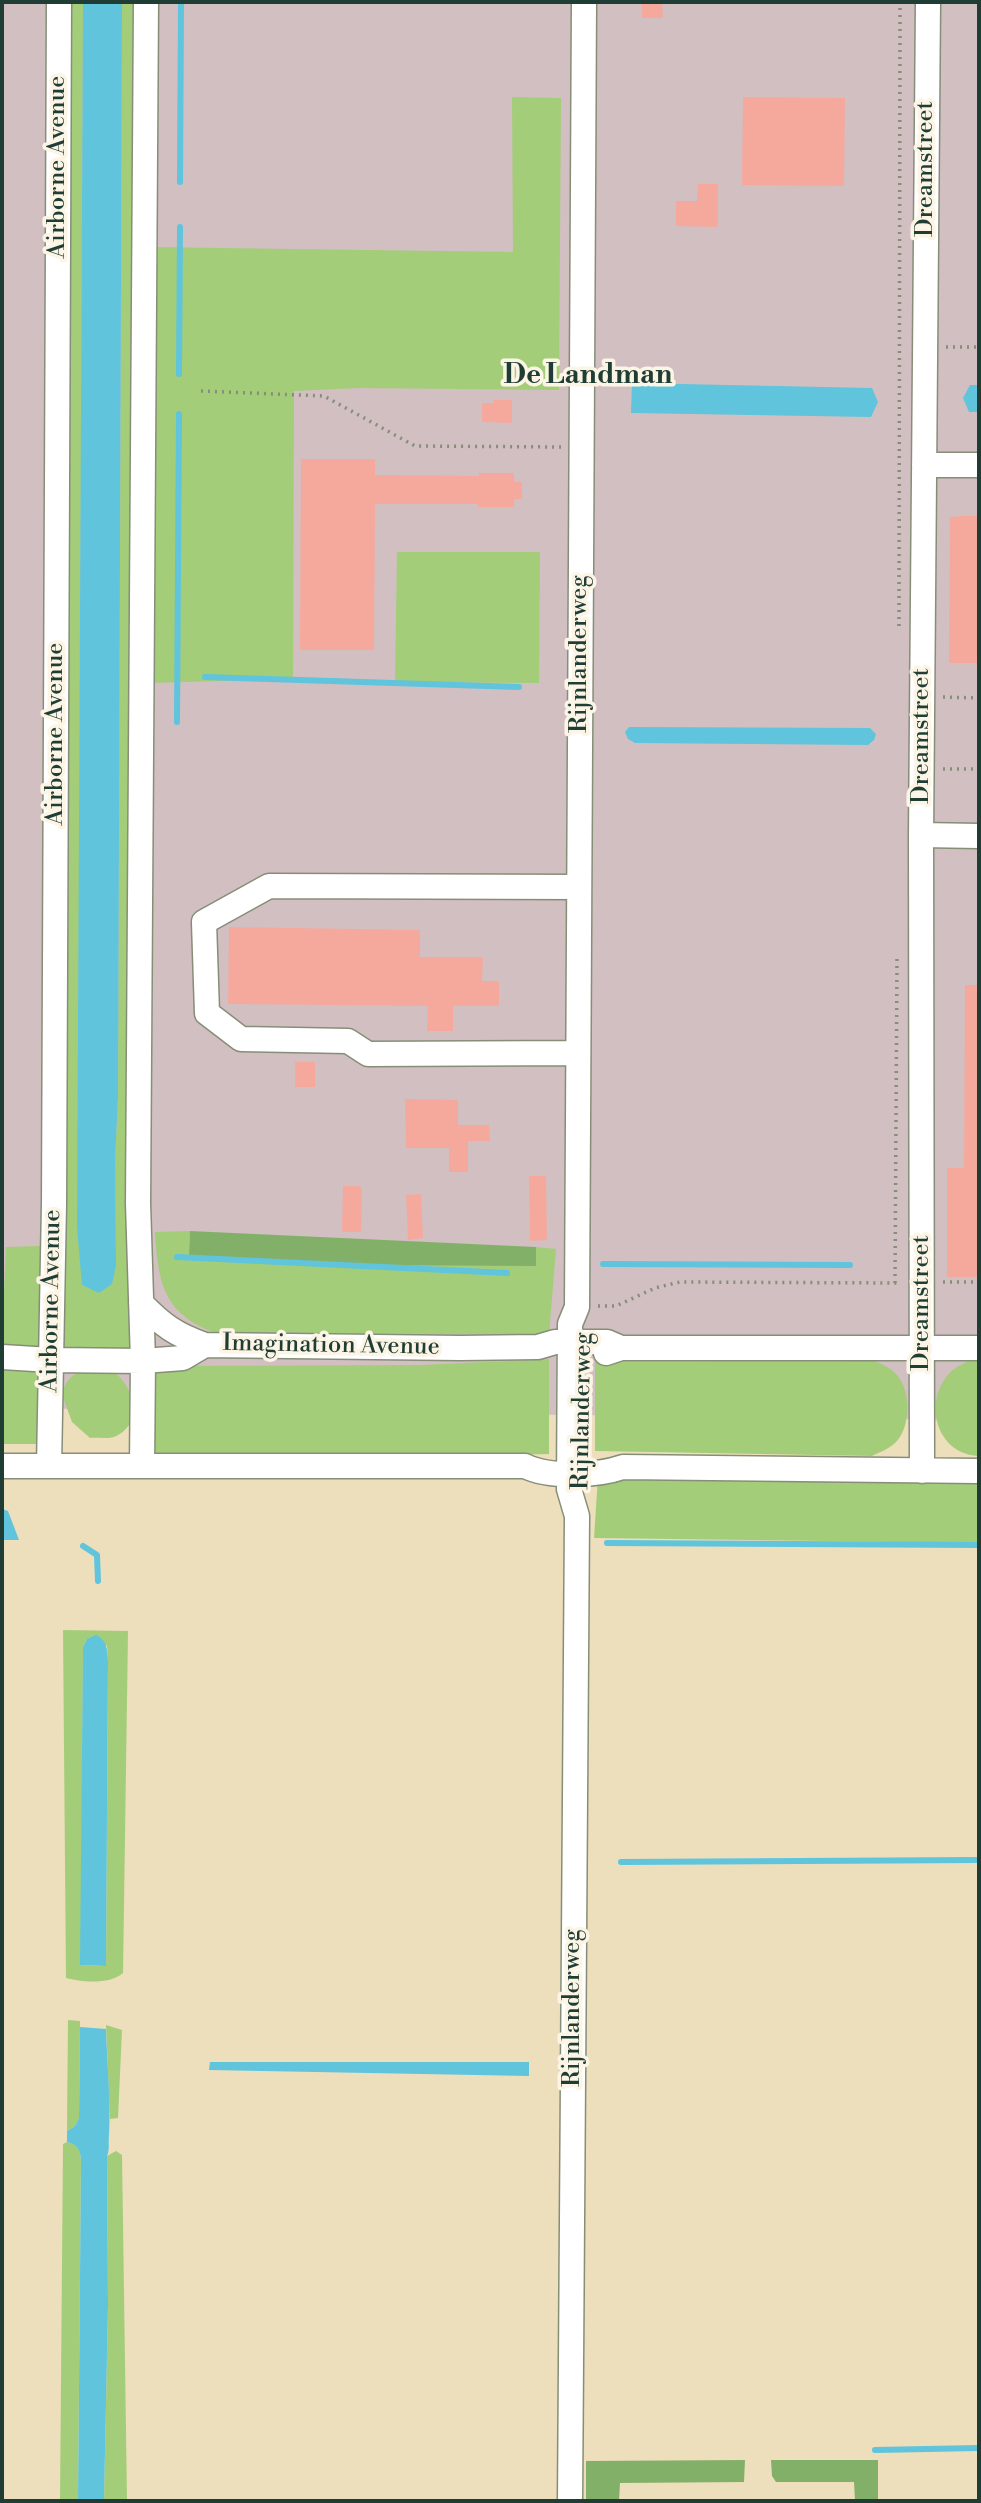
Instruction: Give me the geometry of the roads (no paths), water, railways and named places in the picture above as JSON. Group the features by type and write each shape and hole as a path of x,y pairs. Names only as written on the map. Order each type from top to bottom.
{"street":[{"name":"Airborne Avenue","path":"49,1466 54,1203 59,2"},
{"path":"142,1466 143,1361 138,1203 146,2"},
{"name":"Rijnlanderweg","path":"570,2501 577,1516 586,1488 578,1466 578,1347 586,1323 577,1307 584,2"},
{"name":"Dreamstreet","path":"922,1471 921,835 928,2"},
{"path":"924,465 979,465"},
{"path":"921,835 979,836"},
{"path":"578,1053 368,1054 348,1041 241,1039 207,1013 204,922 269,886 579,887"},
{"path":"141,1303 179,1336 205,1345"},
{"name":"Imagination Avenue","path":"2,1357 143,1361 183,1358 205,1345 538,1347 555,1352 578,1347 606,1353 621,1348 979,1348"},
{"path":"2,1466 525,1466 539,1459 606,1473 622,1467 979,1471"}],"water":[{"path":"83,2 122,2 116,1265 112,1284 99,1293 82,1285 77,1227"},
{"path":"632,383 872,388 878,402 871,417 631,413"},
{"path":"970,385 979,385 979,412 969,412 963,398"},
{"path":"629,727 870,728 876,734 868,745 635,743 628,739 625,732"},
{"path":"2,1509 8,1511 19,1540 2,1540"},
{"path":"96,1635 104,1642 108,1660 106,1966 80,1965 83,1647 87,1639"},
{"path":"80,2027 106,2029 109,2148 104,2501 78,2501 81,2160 78,2148 67,2142 67,2131 75,2126 79,2118"},
{"path":"210,2062 529,2062 529,2076 209,2070"}],"waterway":[{"path":"180,182 181,2"},
{"path":"179,374 180,227"},
{"path":"177,722 179,414"},
{"path":"205,677 519,687"},
{"path":"177,1257 507,1273"},
{"path":"603,1264 850,1265"},
{"path":"607,1543 979,1545"},
{"path":"83,1546 97,1555 98,1581"},
{"path":"621,1862 979,1860"},
{"path":"875,2450 979,2448"}],"district":[{"name":"De Landman","path":"588,376"}]}
